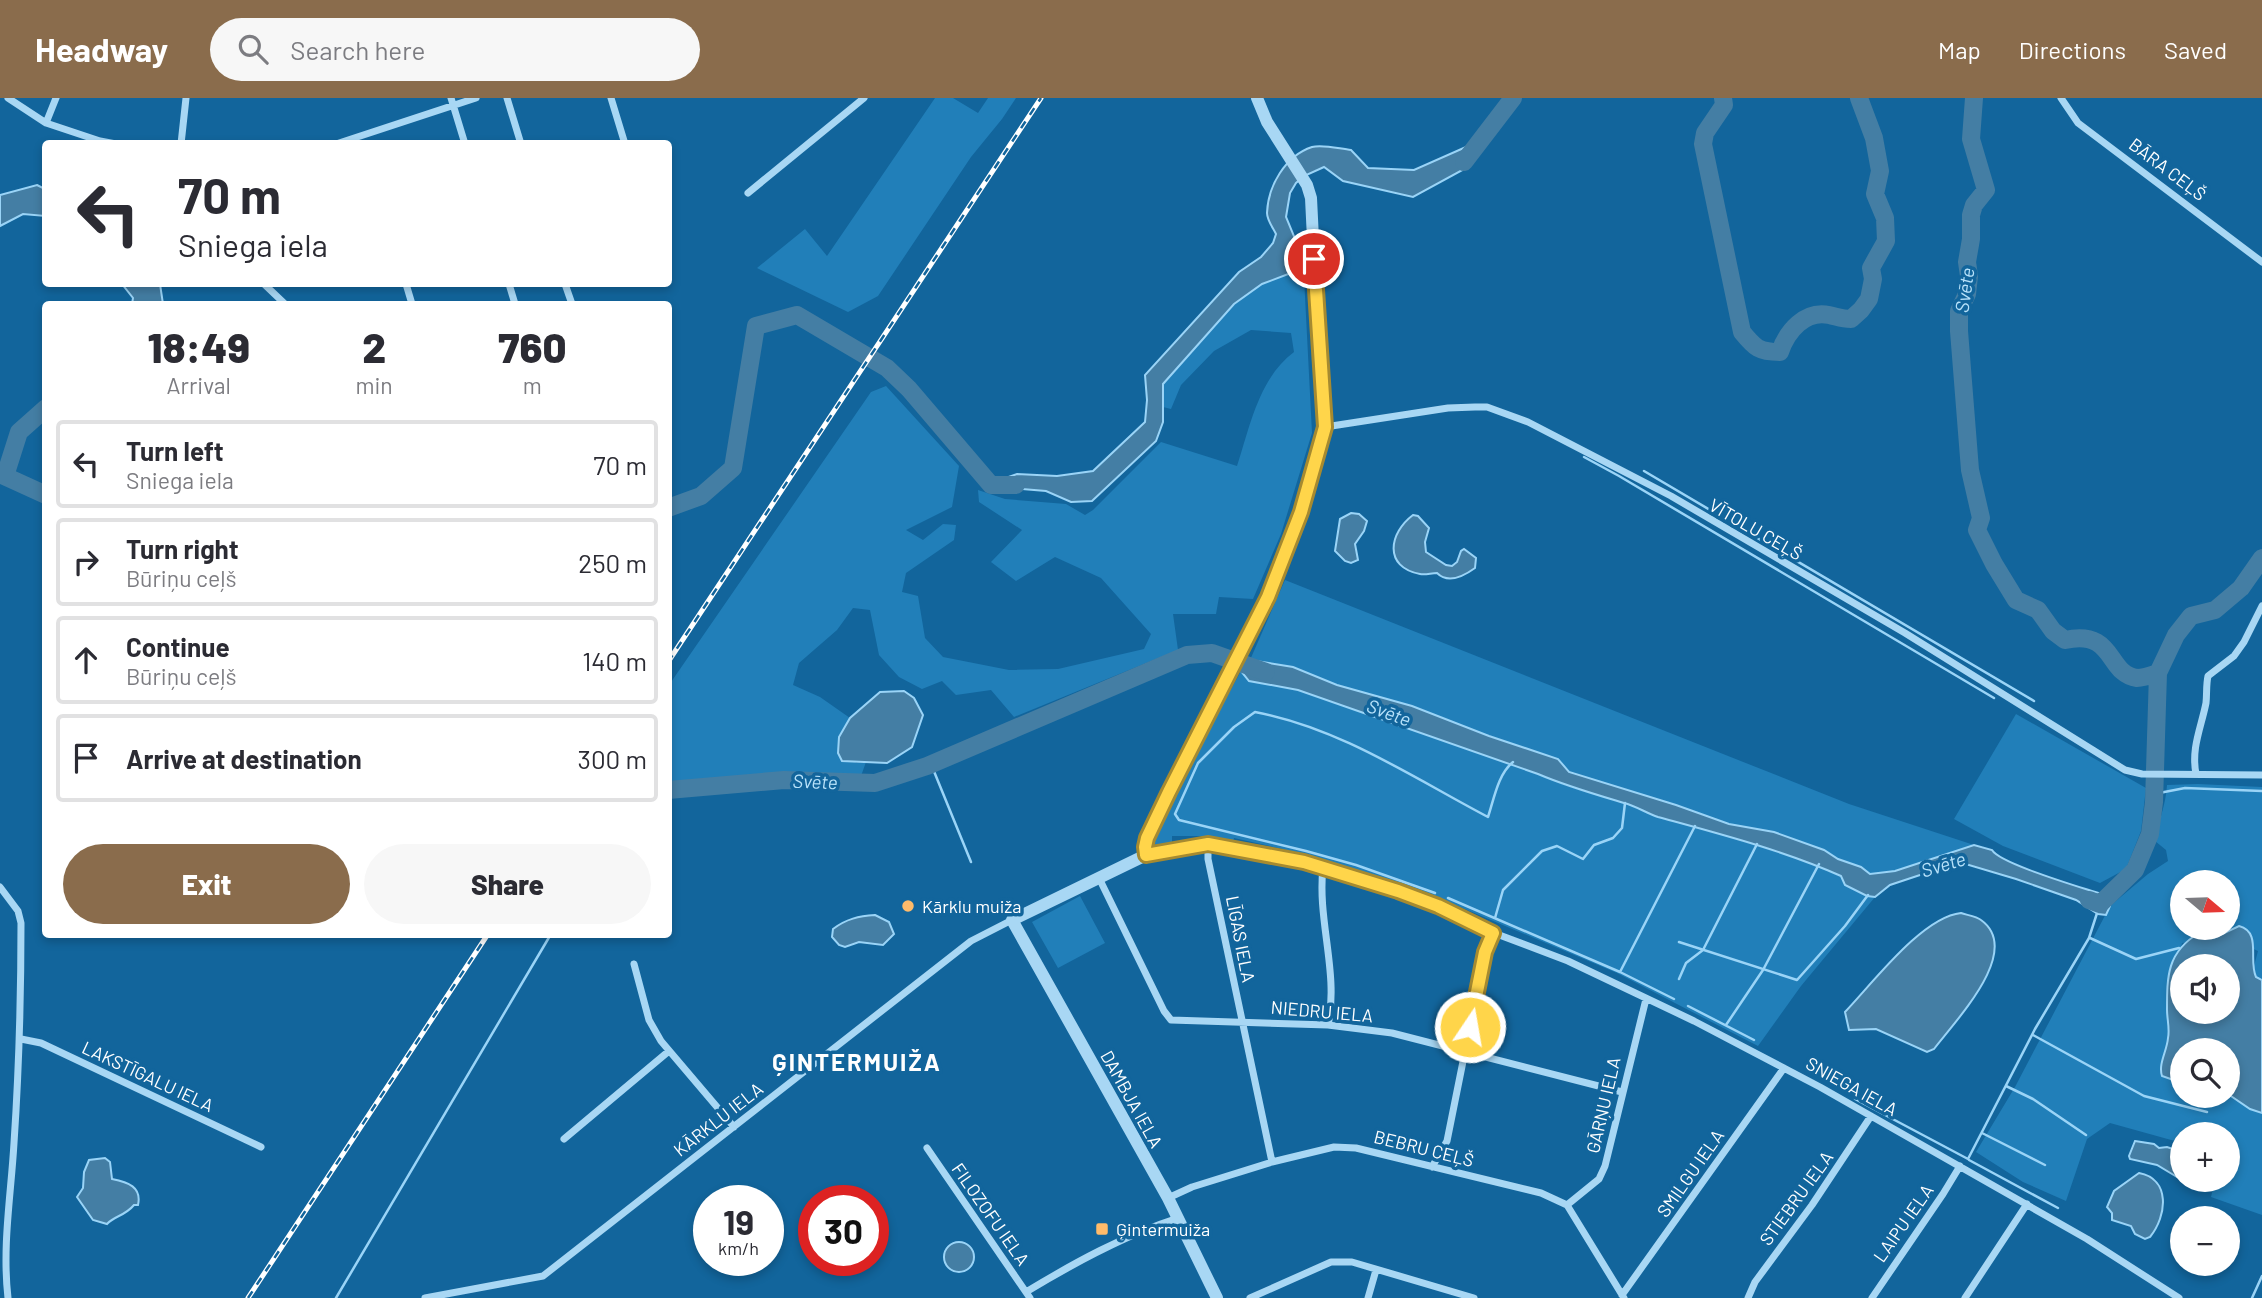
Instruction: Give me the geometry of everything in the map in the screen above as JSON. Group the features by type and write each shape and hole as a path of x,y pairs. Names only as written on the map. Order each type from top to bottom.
{"street":[{"path":"8,98 46,123 97,140"},
{"path":"46,123 56,98"},
{"path":"181,140 186,98"},
{"path":"347,140 452,102 475,98"},
{"path":"507,98 520,140"},
{"path":"611,98 624,140"},
{"path":"748,193 864,98"},
{"path":"1146,855 1147,838 1268,597 1288,548 1320,451 1325,427 1311,198 1307,185 1267,122 1258,98"},
{"name":"BĀRA CEĻŠ","path":"2061,98 2078,123 2262,262"},
{"path":"452,102 464,140"},
{"path":"363,134 365,140"},
{"path":"267,287 282,301"},
{"name":"VĪTOLU CEĻŠ","path":"1325,427 1448,408 1475,407 1487,407 1528,422 1671,496 2004,692 2109,762 2143,774 2196,774"},
{"path":"2262,606 2234,656 2208,676 2206,701 2193,760 2196,774 2262,775"},
{"name":"SNIEGA IELA","path":"1012,920 1146,855 1208,844 1324,868 1398,891 1438,906 1493,933 1568,961 1784,1068 2027,1204 2126,1262 2179,1298"},
{"name":"LĪGAS IELA","path":"1208,844 1208,859 1272,1162"},
{"path":"1324,868 1332,1009 1328,1025"},
{"name":"NIEDRU IELA","path":"1099,878 1164,1011 1171,1020 1328,1025 1392,1033 1622,1092"},
{"path":"0,887 20,916 20,1039 6,1235 8,1298"},
{"name":"KĀRKLU IELA","path":"425,1298 543,1276 971,941 1012,920"},
{"name":"DAMBJA IELA","path":"1012,920 1168,1198 1217,1298"},
{"path":"1432,1167 1447,1141 1485,952 1493,933"},
{"path":"634,964 649,1020 669,1051 734,1127"},
{"name":"GĀRŅU IELA","path":"1567,1205 1599,1179 1605,1166 1646,999"},
{"name":"LAKSTĪGALU IELA","path":"20,1039 41,1043 261,1147"},
{"path":"564,1139 669,1051"},
{"name":"SMILGU IELA","path":"1623,1297 1784,1068"},
{"name":"STIEBRU IELA","path":"1748,1298 1755,1282 1812,1205 1871,1116"},
{"name":"BEBRU CEĻŠ","path":"1168,1198 1192,1187 1272,1162 1323,1149 1345,1147 1541,1193 1567,1205"},
{"name":"FILOZOFU IELA","path":"927,1148 1028,1295"},
{"name":"LAIPU IELA","path":"1872,1298 1960,1166"},
{"path":"1968,1297 2027,1204"},
{"path":"1567,1205 1623,1297"},
{"path":"1028,1295 1111,1246 1178,1218"},
{"path":"1250,1298 1331,1262 1352,1262 1474,1298"},
{"path":"1368,1298 1376,1270"}],"shaded area":[{"path":"935,98 953,98 978,113 988,98 1016,98 971,157 878,296 848,312 757,268 805,229 827,256"},
{"path":"1291,273 1304,277 1312,433 1281,534 1253,599 1219,597 1216,614 1173,614 1178,650 1014,717 991,690 956,695 942,681 922,689 899,677 879,655 870,610 853,608 837,630 799,663 793,685 820,697 850,718 839,737 856,763 866,762 861,776 822,775 672,782 672,681 871,392 886,386 959,466 952,507 906,530 923,540 943,524 956,525 954,540 906,573 902,592 918,596 925,638 943,657 1009,670 1058,669 1144,649 1151,634 1101,578 1055,557 1016,581 991,562 1022,530 979,502 978,490 1005,499 1066,504 1085,515 1161,442 1237,466 1264,389 1272,375 1294,352 1291,333 1251,330 1214,351 1181,385 1171,409 1163,407 1163,384 1234,304 1262,284"},
{"path":"1285,580 1849,804 1974,845 1895,871 1870,874 1824,850 1774,832 1729,824 1569,772 1558,759 1412,706 1337,685 1293,667 1250,660"},
{"path":"1241,671 1249,681 1298,690 1656,816 1807,861 1842,876 1867,896 1875,897 1801,986 1758,1046 1617,973 1434,896 1309,855 1234,838 1233,843 1200,836 1172,836 1172,843 1157,847 1152,841"},
{"path":"2016,714 2146,788 2141,831 2126,869 2100,883 2003,846 1954,819"},
{"path":"2167,785 2262,787 2262,980 2256,977 2253,970 2258,951 2234,940 2240,940 2240,870 2170,870 2170,940 2201,940 2182,943 2180,954 2170,954 2170,997 2167,1011 2169,1038 2160,1070 2162,1076 2170,1079 2170,1108 2240,1108 2240,1101 2250,1109 2262,1113 2262,1215 2211,1197 2212,1192 2240,1192 2240,1122 2170,1122 2170,1140 2110,1123 2087,1139 2066,1201 2023,1182 1976,1152 2015,1087 2110,906 2168,861 2166,850 2155,841"},
{"path":"1080,896 1105,943 1058,968 1032,922"}],"water":[{"path":"1475,143 1481,148 1468,167 1413,197 1343,181 1324,167 1304,176 1296,183 1290,193 1286,217 1296,241 1291,273 1262,284 1234,304 1163,384 1163,422 1156,441 1092,501 1071,502 1046,491 996,487 991,483 1017,474 1057,476 1093,471 1145,422 1145,375 1239,272 1261,257 1273,243 1276,234 1267,216 1271,193 1280,173 1302,151 1316,146 1351,150 1368,168 1414,170"},
{"path":"37,185 42,188 42,216 23,214 0,226 0,195"},
{"path":"124,287 160,287 163,301 132,301"},
{"path":"1351,513 1359,514 1367,521 1355,544 1358,560 1351,563 1335,551 1340,519"},
{"path":"1413,515 1418,516 1429,528 1425,542 1426,552 1452,566 1464,549 1476,558 1475,568 1461,576 1446,578 1437,573 1420,574 1400,564 1395,557 1395,540 1405,522"},
{"path":"1250,660 1293,667 1337,685 1412,706 1558,759 1569,772 1729,824 1774,832 1824,850 1870,874 1895,871 1974,845 1992,850 1998,856 2026,869 2104,895 2109,899 2110,906 2106,915 2098,914 2076,900 1959,862 1890,885 1875,897 1867,896 1845,885 1841,876 1796,858 1658,817 1628,804 1298,690 1249,681 1241,671 1245,662"},
{"path":"904,691 914,698 923,715 912,747 887,763 842,761 838,753 839,737 850,718 880,692"},
{"path":"1961,913 1981,920 1992,933 1995,949 1981,986 1934,1049 1927,1052 1876,1029 1849,1030 1845,1012 1898,954 1930,926 1946,917"},
{"path":"875,915 889,922 894,934 883,945 859,942 845,947 832,937 833,929 843,923 858,917"},
{"path":"2240,926 2250,934 2254,970 2256,977 2262,980 2262,1113 2240,1102 2240,1038 2170,1038 2170,1079 2162,1076 2161,1067 2169,1035 2167,998 2170,971 2170,1024 2240,1024 2240,954 2177,954 2188,940 2240,940"},
{"path":"2135,1141 2154,1144 2159,1148 2170,1148 2170,1173 2157,1165 2130,1159"},
{"path":"105,1158 110,1162 112,1179 132,1186 139,1199 138,1205 107,1224 93,1220 77,1197 83,1188 84,1172 89,1160"},
{"path":"2139,1173 2157,1183 2163,1199 2156,1228 2150,1237 2145,1239 2135,1234 2131,1226 2112,1220 2112,1213 2107,1207 2114,1191"},
{"path":"959,1242 965,1243 973,1251 973,1263 965,1271 959,1272 953,1271 945,1263 944,1257 945,1251 953,1243"}],"waterway":[{"name":"Svēte","path":"1464,162 1513,98"},
{"name":"Svēte","path":"1723,98 1724,105 1705,133 1703,144 1742,332 1758,348 1780,352 1792,330 1805,319 1820,314 1851,319 1869,299 1873,279 1871,268 1886,241 1885,218 1875,194 1880,171 1874,138 1859,98"},
{"name":"Svēte","path":"1974,98 1971,139 1986,190 1974,205 1971,215 1967,294 1959,311 1970,470 1981,518 1977,530 2016,600 2038,610 2053,631 2065,640 2081,638 2093,641 2102,646 2127,675 2142,678 2158,673 2176,635 2191,616 2215,610 2241,588 2262,558"},
{"name":"Svēte","path":"672,507 701,496 733,468 756,326 797,315 887,368 909,389 991,485 1016,485"},
{"name":"Svēte","path":"5,476 19,432 42,412"},
{"path":"1584,457 1994,698"},
{"path":"1644,471 2034,701"},
{"name":"Svēte","path":"0,474 42,493"},
{"name":"Svēte","path":"672,790 784,780 875,783 927,766 1187,655 1212,653 1266,672"},
{"path":"2089,900 2100,904 2135,870 2150,834 2154,802 2158,673"},
{"path":"1435,893 1356,865 1179,820 1175,814 1198,763 1234,727 1255,712 1286,719 1346,742 1488,817 1500,780 1513,762"},
{"path":"931,764 971,862"},
{"path":"2154,794 2185,788 2262,791"},
{"path":"1495,918 1503,890 1542,851 1557,846 1583,859 1594,845 1613,838 1622,828 1625,803"},
{"path":"1620,972 1695,826"},
{"path":"1679,979 1686,963 1703,950 1757,844"},
{"path":"1726,1025 1763,970 1819,864"},
{"path":"1679,942 1797,980 1845,926 1868,895"},
{"path":"1448,898 1620,972 1674,999"},
{"path":"1855,1099 1968,1159 2035,1029 2089,938 2098,910"},
{"path":"336,1298 549,938"},
{"path":"2090,938 2136,959 2179,948"},
{"path":"1688,1006 1754,1040"},
{"path":"2033,1035 2144,1096 2207,1112"},
{"path":"2006,1086 2033,1099 2086,1135"},
{"path":"1982,1133 2045,1165"},
{"path":"1969,1160 2058,1208"},
{"path":"2252,1298 2262,1276"}],"railway":[{"path":"672,656 1041,98"},
{"path":"248,1298 485,938"}],"place":[{"name":"Kārklu muiža","path":"908,906"},
{"name":"Ģintermuiža","path":"1102,1229"}],"district":[{"name":"ĢINTERMUIŽA","path":"857,1061"}],"route":[{"path":"1314,259 1325,427 1320,451 1288,548 1268,597 1147,838 1146,855 1208,844 1304,862 1438,906 1493,933 1485,952 1470,1027"}]}
